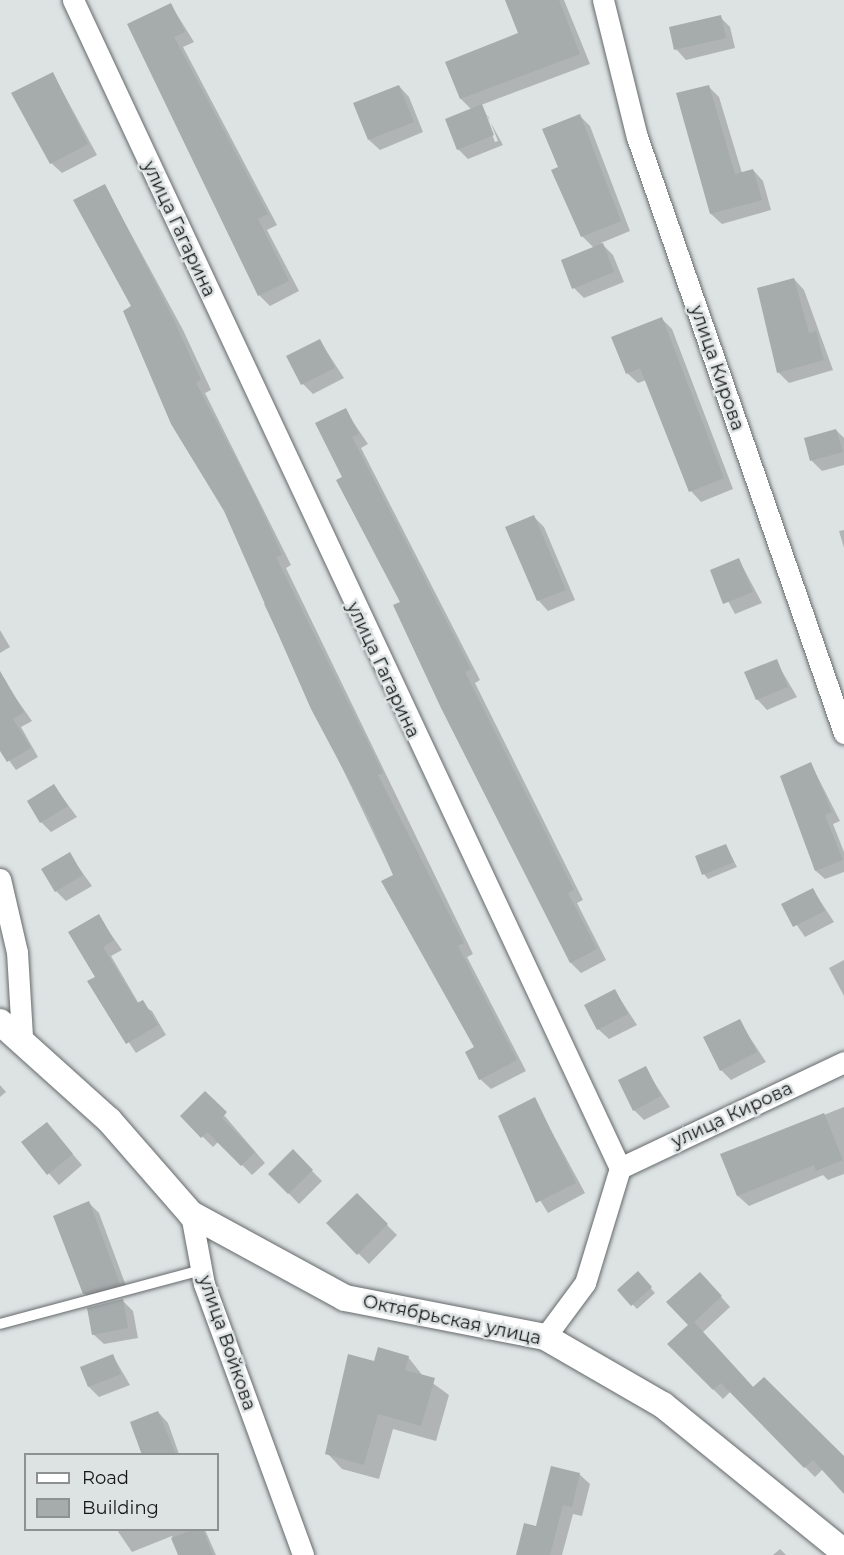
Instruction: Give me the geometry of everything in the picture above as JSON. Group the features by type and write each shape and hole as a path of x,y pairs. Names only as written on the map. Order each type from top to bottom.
{"street":[{"name":"улица Гагарина","path":"73,0 620,1168"},
{"name":"улица Кирова","path":"603,0 637,137 844,732"},
{"path":"0,879 17,952 22,1036"},
{"path":"0,1022 22,1036 109,1120 191,1214"},
{"name":"улица Кирова","path":"620,1168 844,1062"},
{"path":"545,1337 585,1283 620,1168"},
{"name":"улица Войкова","path":"191,1214 201,1270 303,1555"},
{"name":"Октябрьская улица","path":"191,1214 345,1298 545,1337 663,1405 844,1552"}],"lane":[{"path":"0,1324 201,1270"}],"building":[{"path":"505,0 559,0 580,54 460,99 445,62 518,33"},
{"path":"171,3 185,32 174,37 268,214 258,219 289,281 258,296 127,24"},
{"path":"721,15 726,38 674,50 669,27"},
{"path":"53,72 88,144 50,164 11,93"},
{"path":"399,85 414,122 368,140 353,103"},
{"path":"709,85 735,174 753,169 762,200 710,214 676,93"},
{"path":"482,104 494,135 457,150 445,119"},
{"path":"580,114 621,221 581,237 551,170 558,167 542,129"},
{"path":"105,184 173,318 201,380 196,383 255,495 282,555 276,557 383,773 378,775 464,943 458,946 517,1060 479,1080 465,1052 474,1047 381,881 393,875 369,818 311,709 224,511 171,424 123,311 131,306 73,200"},
{"path":"603,243 614,272 572,289 561,260"},
{"path":"794,278 809,333 816,331 824,360 777,373 757,288"},
{"path":"662,317 724,478 689,492 640,368 626,374 611,337"},
{"path":"320,339 335,368 301,385 286,356"},
{"path":"346,408 359,434 352,437 471,669 465,672 574,890 568,893 597,949 570,963 441,708 393,605 400,602 336,480 342,477 315,423"},
{"path":"836,429 843,452 810,461 804,438"},
{"path":"534,515 566,590 537,601 505,527"},
{"path":"739,558 753,592 723,604 710,570"},
{"path":"777,659 788,687 756,700 744,672"},
{"path":"0,671 24,712 13,719 31,748 7,762 0,751"},
{"path":"811,762 832,812 825,815 843,860 815,871 780,776"},
{"path":"54,784 68,806 40,823 27,801"},
{"path":"726,844 734,862 702,875 695,856"},
{"path":"70,852 83,875 55,892 41,869"},
{"path":"813,888 825,911 793,927 781,904"},
{"path":"99,914 114,940 103,947 137,1003 143,1000 158,1025 126,1044 87,981 95,977 68,932"},
{"path":"615,989 628,1014 597,1030 584,1005"},
{"path":"740,1019 757,1052 720,1071 703,1037"},
{"path":"646,1066 661,1096 633,1111 618,1080"},
{"path":"205,1091 227,1112 222,1118 255,1152 241,1166 207,1132 201,1138 180,1116"},
{"path":"535,1097 576,1183 536,1203 498,1116"},
{"path":"824,1113 843,1160 816,1171 814,1165 737,1196 720,1154"},
{"path":"47,1122 73,1154 47,1175 21,1142"},
{"path":"293,1149 313,1170 288,1194 268,1174"},
{"path":"357,1193 388,1224 357,1255 326,1223"},
{"path":"89,1201 120,1284 83,1294 53,1216"},
{"path":"638,1271 652,1287 631,1306 617,1290"},
{"path":"700,1272 722,1296 694,1322 753,1387 764,1377 844,1456 844,1494 813,1460 804,1468 721,1383 713,1390 667,1344 688,1325 666,1302"},
{"path":"123,1299 128,1328 92,1335 87,1308"},
{"path":"378,1347 409,1356 405,1370 435,1378 421,1426 378,1414 364,1465 325,1454 348,1354 374,1361"},
{"path":"113,1354 121,1374 88,1387 80,1367"},
{"path":"158,1411 175,1453 141,1453 130,1422"},
{"path":"551,1466 580,1473 572,1507 563,1505 550,1555 516,1555 524,1523 536,1526"},
{"path":"189,1531 203,1531 213,1555 178,1555 171,1538"}]}
